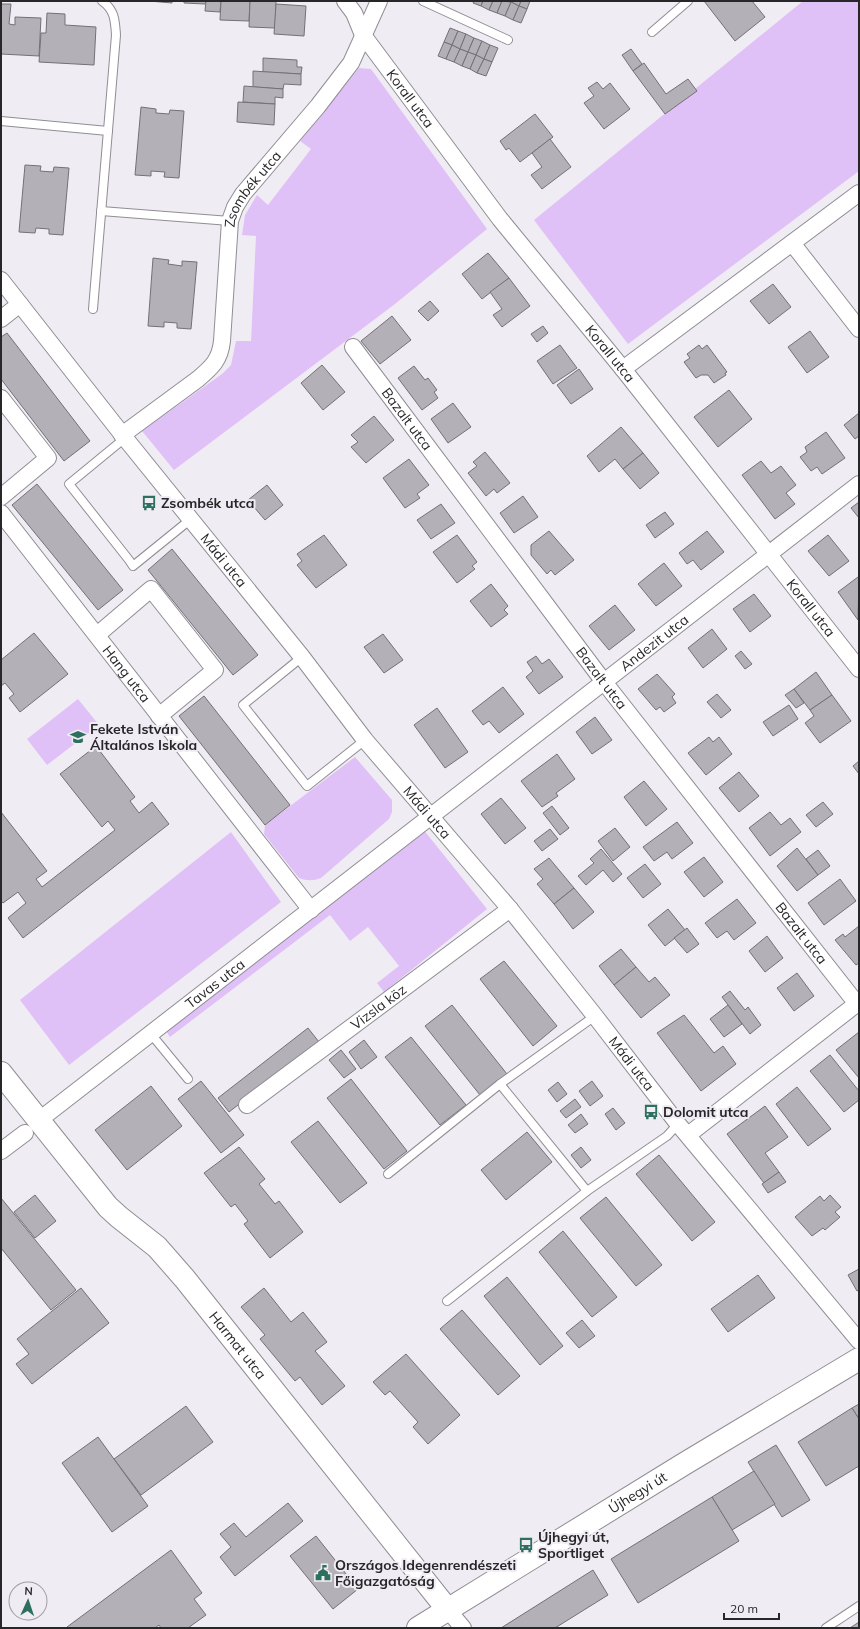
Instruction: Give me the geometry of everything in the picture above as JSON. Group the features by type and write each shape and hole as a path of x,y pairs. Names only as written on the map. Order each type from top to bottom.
{"street":[{"name":"Korall utca","path":"345,1 354,13 363,35 500,219 623,369 859,669"},
{"name":"Zsombék utca","path":"123,436 198,379 214,364 220,354 230,221 235,207 243,194 318,106 351,63 379,1"},
{"path":"623,369 859,193"},
{"path":"792,243 859,330"},
{"name":"Mádi utca","path":"1,280 123,436 302,657 365,740 430,818 510,909 683,1129 859,1341"},
{"path":"1,319 20,304"},
{"name":"Bazalt utca","path":"353,347 604,682 858,1003"},
{"path":"1,398 48,458 1,497"},
{"name":"Andezit utca","path":"430,818 768,553 859,484"},
{"name":"Hang utca","path":"1,513 311,910"},
{"path":"96,635 152,589 215,670 159,716"},
{"name":"Tavas utca","path":"1,1151 430,818"},
{"name":"Vizsla köz","path":"247,1105 510,909"},
{"path":"683,1129 858,1003"},
{"name":"Harmat utca","path":"1,1074 31,1127 118,1217 157,1247 186,1280 463,1628"},
{"name":"Újhegyi út","path":"418,1628 684,1464 859,1359"}],"lane":[{"path":"93,309 116,35 114,14 110,7 102,1"},
{"path":"423,1 508,40"},
{"path":"652,32 688,1"},
{"path":"1,121 108,131"},
{"path":"101,211 230,221"},
{"path":"123,436 69,484 133,566 190,519"},
{"path":"302,657 243,705 307,786 365,740"},
{"path":"388,1174 500,1084 595,1016"},
{"path":"151,1034 188,1079"},
{"path":"500,1084 588,1191"},
{"path":"447,1301 588,1191 667,1136 683,1129"},
{"path":"826,1628 859,1606"}],"shaded area":[{"path":"803,1 859,1 859,171 628,344 534,220"},
{"path":"359,68 371,69 487,229 395,304 174,470 142,431 222,374 231,365 236,341 251,341 256,236 242,235 245,215 257,195 268,205 311,149 300,141"},
{"path":"78,699 99,725 47,765 27,739"},
{"path":"355,757 392,800 392,812 389,819 321,878 315,880 305,880 299,878 264,834 265,825"},
{"path":"423,829 487,909 384,992 377,983 399,966 368,927 350,941 330,915 170,1037 164,1028"},
{"path":"231,832 281,902 69,1065 20,1000"}],"building":[{"path":"149,1 172,1 172,3"},
{"path":"184,1 206,1 205,4 184,3"},
{"path":"206,1 221,1 220,12 205,11"},
{"path":"221,1 250,1 249,21 220,20"},
{"path":"250,1 276,1 275,28 249,27"},
{"path":"474,1 483,1 481,6 473,3"},
{"path":"483,1 493,1 489,10 481,6"},
{"path":"493,1 502,1 497,13 489,10"},
{"path":"502,1 511,2 505,16 497,13"},
{"path":"521,1 519,6 511,2"},
{"path":"521,1 530,1 527,9 519,6"},
{"path":"704,1 752,1 765,17 735,41"},
{"path":"511,2 519,6 513,20 505,16"},
{"path":"1,4 11,4 9,24 15,25 15,17 41,18 39,56 1,54"},
{"path":"276,4 306,6 304,36 274,34"},
{"path":"519,6 527,9 521,23 513,20"},
{"path":"47,13 65,14 65,25 96,27 94,65 39,62 41,33 46,33"},
{"path":"450,28 458,31 452,45 444,42"},
{"path":"458,31 466,34 460,49 452,45"},
{"path":"466,34 474,38 468,52 460,49"},
{"path":"474,38 482,41 476,55 468,52"},
{"path":"482,41 490,45 484,59 476,55"},
{"path":"444,42 452,45 446,59 438,56"},
{"path":"452,45 460,49 454,62 446,59"},
{"path":"490,45 498,48 492,62 484,59"},
{"path":"460,49 468,52 462,66 454,62"},
{"path":"631,49 642,64 633,71 622,55"},
{"path":"468,52 476,55 470,69 462,66"},
{"path":"476,55 484,59 477,73 470,69"},
{"path":"263,58 297,60 297,67 302,67 301,74 263,72"},
{"path":"484,59 492,62 486,76 477,73"},
{"path":"644,63 666,94 688,79 697,91 665,114 633,71"},
{"path":"253,71 301,74 301,85 284,84 283,89 253,87"},
{"path":"597,82 603,89 610,83 630,109 604,129 584,103 594,96 588,88"},
{"path":"244,86 283,89 283,98 275,97 275,104 243,102"},
{"path":"238,102 275,104 274,125 237,122"},
{"path":"141,107 156,109 156,113 169,114 170,110 184,111 179,178 164,177 165,172 151,171 151,176 135,175"},
{"path":"535,114 553,137 520,162 509,148 506,150 500,141"},
{"path":"550,139 571,167 542,189 531,175 542,167 532,153"},
{"path":"25,165 41,166 40,171 53,172 54,167 69,168 63,235 49,234 49,229 36,228 35,233 19,232"},
{"path":"488,253 509,278 482,299 462,274"},
{"path":"153,258 169,260 168,264 182,266 182,261 197,262 191,329 177,328 177,323 164,322 164,327 148,326"},
{"path":"509,278 530,306 502,327 493,315 502,309 490,292"},
{"path":"773,284 791,307 769,324 750,301"},
{"path":"430,301 439,311 428,321 418,311"},
{"path":"392,316 411,340 380,364 361,341"},
{"path":"543,326 548,333 537,342 531,334"},
{"path":"810,331 829,357 807,373 788,347"},
{"path":"7,333 90,441 64,461 1,379 1,337"},
{"path":"560,345 577,368 553,384 537,361"},
{"path":"699,345 702,349 707,345 727,372 725,373 726,375 714,383 708,375 701,375 696,378 684,362 690,358 687,354"},
{"path":"322,365 345,392 323,410 301,383"},
{"path":"414,366 425,380 428,378 437,390 434,392 438,398 422,410 398,378"},
{"path":"579,369 593,389 571,404 557,385"},
{"path":"729,390 752,419 718,447 694,417"},
{"path":"453,403 471,427 448,443 431,419"},
{"path":"859,413 859,436 855,439 844,425"},
{"path":"374,416 394,440 366,463 351,447 358,442 351,435"},
{"path":"621,427 643,453 623,469 615,459 599,472 587,456"},
{"path":"826,432 845,458 822,474 817,467 811,471 800,457 807,452 805,447"},
{"path":"485,452 510,483 497,493 494,489 486,496 468,473 477,466 473,462"},
{"path":"643,453 659,473 640,489 623,469"},
{"path":"409,459 429,485 417,494 420,498 405,508 383,478"},
{"path":"761,461 771,473 781,466 796,485 786,493 795,504 775,519 742,475"},
{"path":"37,484 123,590 98,610 12,505"},
{"path":"267,485 283,505 265,520 248,500"},
{"path":"523,496 538,517 514,533 500,513"},
{"path":"859,502 859,518 851,508"},
{"path":"441,504 455,523 431,539 417,520"},
{"path":"665,512 674,524 655,538 646,525"},
{"path":"549,531 574,560 555,575 551,570 547,574 531,555 531,545"},
{"path":"707,531 724,552 701,570 693,560 687,564 679,553"},
{"path":"324,535 347,565 316,588 297,565 302,561 297,554"},
{"path":"457,535 477,562 472,566 475,569 457,583 433,552"},
{"path":"828,535 849,561 829,576 808,551"},
{"path":"172,549 258,655 233,675 148,570"},
{"path":"664,563 682,586 656,606 638,584"},
{"path":"858,577 859,578 858,620 838,592"},
{"path":"491,584 508,606 504,610 508,614 491,627 470,601"},
{"path":"754,594 771,616 750,632 733,609"},
{"path":"615,605 635,630 609,650 589,626"},
{"path":"712,629 727,649 703,668 688,648"},
{"path":"34,633 68,674 20,712 9,698 14,694 5,683 1,686 1,660"},
{"path":"383,634 403,660 384,673 364,647"},
{"path":"741,651 752,664 745,669 735,656"},
{"path":"536,656 542,664 549,659 563,677 539,694 526,677 533,671 527,662"},
{"path":"816,672 832,695 810,710 794,689"},
{"path":"657,674 675,694 672,697 676,703 664,712 660,707 656,710 638,689"},
{"path":"503,687 524,714 499,733 489,721 483,725 472,711"},
{"path":"794,689 804,703 796,708 785,695"},
{"path":"717,694 731,710 721,718 707,702"},
{"path":"832,695 851,721 820,743 805,723 814,716 810,710"},
{"path":"204,696 290,805 265,825 179,716"},
{"path":"789,705 798,719 773,736 763,722"},
{"path":"437,708 468,752 445,768 414,725"},
{"path":"595,717 612,740 592,754 576,732"},
{"path":"709,737 713,742 719,737 732,754 706,775 688,753"},
{"path":"96,746 135,797 130,801 139,813 152,802 169,824 23,938 8,918 26,903 18,892 3,903 1,901 1,812 47,871 36,879 42,887 115,830 108,821 102,827 60,774"},
{"path":"557,754 575,779 556,793 558,796 542,807 521,781"},
{"path":"859,761 859,774 853,766"},
{"path":"739,772 759,796 739,812 719,788"},
{"path":"644,781 667,809 646,826 624,797"},
{"path":"501,798 526,828 505,844 481,814"},
{"path":"823,802 833,814 816,827 806,815"},
{"path":"552,806 569,828 560,835 543,813"},
{"path":"770,812 781,825 790,818 801,832 770,856 749,828"},
{"path":"677,822 693,843 672,859 667,852 654,861 643,847"},
{"path":"615,828 630,847 613,861 598,841"},
{"path":"550,829 558,839 542,851 534,841"},
{"path":"797,848 818,875 797,891 777,866"},
{"path":"601,849 622,874 613,882 603,870 586,885 578,876 594,863 590,859"},
{"path":"818,850 830,866 818,875 806,859"},
{"path":"704,857 723,882 704,897 684,872"},
{"path":"549,858 574,888 554,904 537,884 543,879 534,869"},
{"path":"645,864 661,884 643,898 627,878"},
{"path":"840,879 856,901 824,925 808,903"},
{"path":"574,888 594,912 573,929 554,904"},
{"path":"737,899 756,923 734,940 727,931 717,938 705,923"},
{"path":"668,909 685,930 665,946 648,925"},
{"path":"859,926 859,963 856,965 835,940 843,934 845,937"},
{"path":"687,928 699,944 687,953 674,938"},
{"path":"767,936 783,958 765,972 749,951"},
{"path":"621,949 636,967 614,985 599,966"},
{"path":"504,961 557,1026 533,1046 480,979"},
{"path":"636,967 649,982 655,977 670,995 641,1018 614,985"},
{"path":"797,973 814,996 794,1011 777,988"},
{"path":"730,991 745,1010 748,1007 761,1025 750,1034 722,997"},
{"path":"452,1005 507,1074 480,1095 425,1026"},
{"path":"728,1005 742,1024 724,1037 710,1019"},
{"path":"684,1015 714,1053 723,1046 736,1064 701,1091 657,1033"},
{"path":"308,1028 319,1042 229,1112 218,1098"},
{"path":"859,1032 859,1078 836,1050"},
{"path":"411,1037 466,1105 440,1125 385,1057"},
{"path":"364,1040 377,1057 361,1069 349,1052"},
{"path":"341,1050 356,1069 344,1078 329,1060"},
{"path":"830,1055 859,1091 859,1100 844,1112 810,1071"},
{"path":"351,1079 407,1151 384,1169 327,1098"},
{"path":"201,1081 244,1135 221,1153 178,1099"},
{"path":"592,1081 603,1096 590,1106 579,1091"},
{"path":"558,1082 567,1094 557,1102 548,1090"},
{"path":"151,1086 182,1126 127,1170 95,1130"},
{"path":"797,1087 831,1129 808,1146 776,1104"},
{"path":"575,1099 581,1107 566,1118 560,1111"},
{"path":"765,1106 788,1137 765,1153 779,1172 764,1183 727,1134"},
{"path":"613,1108 625,1123 616,1130 605,1114"},
{"path":"581,1114 588,1124 575,1133 568,1125"},
{"path":"318,1121 367,1183 340,1203 291,1142"},
{"path":"527,1132 552,1162 506,1200 481,1170"},
{"path":"239,1147 265,1179 259,1184 275,1204 279,1201 303,1232 270,1258 244,1224 248,1221 235,1204 231,1207 204,1173"},
{"path":"581,1147 591,1160 581,1168 571,1155"},
{"path":"659,1155 715,1222 692,1241 636,1174"},
{"path":"779,1172 786,1182 768,1193 762,1184"},
{"path":"35,1195 56,1221 35,1238 14,1212"},
{"path":"830,1195 841,1207 835,1212 840,1217 825,1230 823,1228 812,1236 795,1217 820,1196 824,1201"},
{"path":"606,1197 662,1265 636,1286 580,1218"},
{"path":"1,1198 76,1290 51,1310 1,1248"},
{"path":"563,1231 617,1297 592,1317 539,1252"},
{"path":"859,1269 859,1290 857,1291 848,1275"},
{"path":"758,1275 775,1298 728,1332 711,1309"},
{"path":"507,1277 563,1346 540,1365 484,1296"},
{"path":"81,1288 109,1323 32,1384 16,1364 29,1354 17,1339"},
{"path":"264,1288 291,1322 303,1312 327,1342 315,1351 345,1386 322,1405 300,1377 295,1381 260,1339 265,1335 241,1307"},
{"path":"462,1310 520,1376 498,1395 440,1329"},
{"path":"582,1320 595,1336 579,1348 566,1333"},
{"path":"406,1354 460,1415 428,1444 413,1427 418,1422 390,1391 385,1395 373,1382"},
{"path":"859,1404 859,1419 852,1408"},
{"path":"186,1406 213,1442 141,1495 114,1459"},
{"path":"852,1408 859,1419 859,1466 826,1486 798,1442"},
{"path":"98,1437 148,1506 112,1532 62,1463"},
{"path":"776,1445 810,1500 782,1517 748,1462"},
{"path":"754,1471 775,1504 732,1530 712,1497"},
{"path":"712,1497 739,1541 638,1603 611,1559"},
{"path":"288,1503 303,1521 235,1576 220,1557 231,1547 220,1534 234,1523 246,1537"},
{"path":"316,1536 358,1589 333,1609 290,1556"},
{"path":"171,1550 202,1593 194,1599 206,1615 188,1628 161,1628 159,1625 155,1628 67,1627"},
{"path":"593,1570 608,1595 555,1628 501,1628"},
{"path":"859,1622 859,1628 850,1628"}],"place":[{"name":"Zsombék utca","path":"149,503"},
{"name":"Fekete István Általános Iskola","path":"78,737"},
{"name":"Dolomit utca","path":"651,1112"},
{"name":"Újhegyi út, Sportliget","path":"526,1545"},
{"name":"Országos Idegenrendészeti Főigazgatóság","path":"323,1573"}]}
